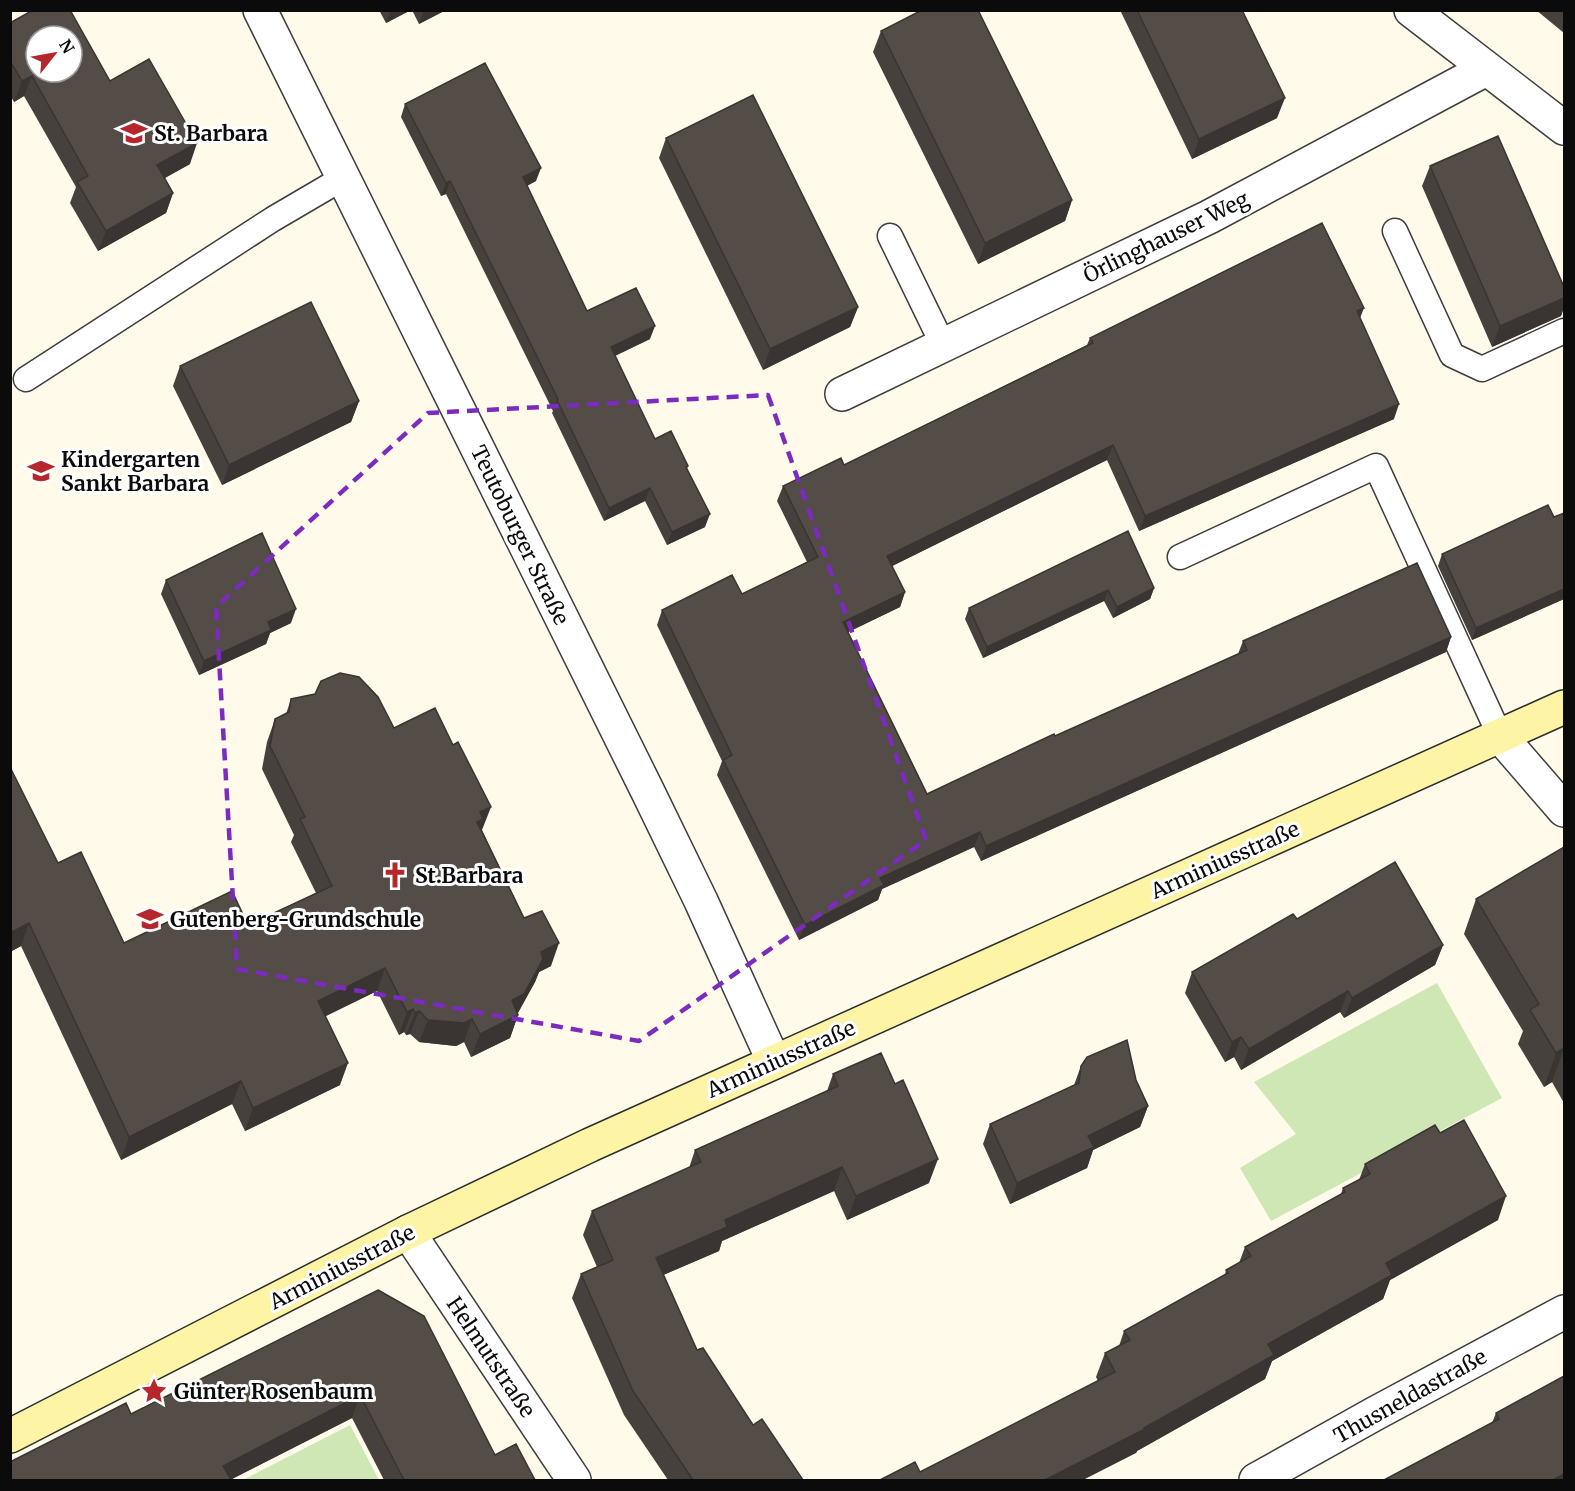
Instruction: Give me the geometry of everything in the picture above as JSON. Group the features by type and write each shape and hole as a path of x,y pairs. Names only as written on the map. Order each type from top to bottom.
{"main road":[{"name":"Arminiusstraße","path":"10,1436 408,1232 590,1145 1564,707"}],"street":[{"name":"Teutoburger Straße","path":"260,10 692,882 774,1062"},
{"path":"1412,10 1564,128"},
{"name":"Örlinghauser Weg","path":"842,394 1209,217 1486,69"},
{"path":"1500,736 1564,810"},
{"name":"Helmutstraße","path":"408,1232 574,1480"},
{"name":"Thusneldastraße","path":"1256,1480 1564,1312"}],"lane":[{"path":"26,380 273,219 343,178"},
{"path":"1395,231 1452,355 1482,369 1564,331"},
{"path":"890,236 943,345"},
{"path":"1180,557 1376,466 1500,736"}],"highlighted area":[{"path":"768,395 926,840 639,1041 237,969 216,607 428,413"}],"green space":[{"path":"1437,983 1502,1098 1271,1221 1240,1168 1296,1134 1254,1082"},
{"path":"350,1425 379,1480 243,1480"}],"building":[{"path":"33,10 70,10 78,24 24,24 24,80 22,81 10,61 10,23"},
{"path":"922,10 978,10 1072,200 985,243 881,31"},
{"path":"1137,10 1242,10 1285,98 1199,139"},
{"path":"84,35 110,81 149,59 197,143 157,165 173,193 106,231 77,182 88,176 36,84 84,84"},
{"path":"485,63 541,168 523,177 587,311 636,288 655,326 611,347 655,439 671,431 710,514 672,532 650,488 609,508 450,181 446,183 405,104"},
{"path":"753,95 858,307 770,349 666,138"},
{"path":"1498,136 1564,287 1564,298 1500,326 1430,166"},
{"path":"1322,223 1364,308 1357,311 1399,404 1145,516 1113,445 887,556 905,592 843,622 927,794 1054,734 1055,736 1247,650 1243,641 1417,563 1451,637 986,846 980,832 880,878 884,885 805,925 723,760 732,755 662,610 732,575 742,594 818,557 783,486 841,458 844,465 1093,343 1090,338"},
{"path":"311,302 359,401 229,465 180,366"},
{"path":"1548,505 1554,517 1564,513 1564,589 1476,628 1442,554"},
{"path":"1128,531 1154,588 1117,607 1108,590 987,647 969,608"},
{"path":"262,533 296,609 268,622 271,630 204,661 166,580"},
{"path":"340,673 359,677 378,697 394,728 435,708 453,745 458,742 491,807 480,812 483,819 477,822 524,918 542,911 559,943 541,952 543,959 524,994 512,1000 518,1015 480,1034 472,1019 464,1023 428,1020 419,1011 415,1013 413,1009 407,1012 385,968 318,1001 348,1063 253,1108 241,1081 129,1137 29,923 10,933 10,767 58,863 81,852 124,943 232,891 248,925 332,886 300,819 305,817 270,746 275,719 289,712 291,699 315,694 321,681"},
{"path":"1564,847 1564,1048 1556,1053 1530,1010 1539,1004 1476,899"},
{"path":"1395,862 1443,945 1352,998 1348,991 1249,1049 1241,1037 1232,1042 1192,972 1293,914 1297,919"},
{"path":"1127,1040 1136,1080 1148,1106 1088,1136 1094,1147 1017,1183 990,1124 1079,1083 1081,1066 1087,1057"},
{"path":"881,1053 895,1084 903,1080 938,1159 856,1196 842,1167 725,1220 727,1227 656,1258 697,1350 703,1348 753,1425 762,1419 803,1480 693,1480 633,1391 581,1274 613,1260 592,1211 701,1162 695,1150 838,1086 833,1074"},
{"path":"1464,1120 1506,1196 1386,1263 1392,1275 1268,1344 1274,1355 1145,1429 1045,1480 880,1480 915,1462 920,1472 1115,1372 1105,1353 1130,1340 1124,1331 1228,1273 1226,1270 1251,1256 1245,1247 1345,1192 1343,1188 1370,1174 1365,1164 1435,1125 1440,1133"},
{"path":"378,1290 424,1316 495,1455 516,1444 535,1480 404,1480 360,1395 223,1466 231,1480 10,1480 10,1462 126,1403 131,1414"},
{"path":"1564,1376 1564,1474 1553,1480 1384,1480 1499,1419 1496,1413"}],"place":[{"name":"St. Barbara","path":"134,133"},
{"name":"Kindergarten Sankt Barbara","path":"41,471"},
{"name":"St.Barbara","path":"395,875"},
{"name":"Gutenberg-Grundschule","path":"150,919"},
{"name":"Günter Rosenbaum","path":"154,1391"}]}
